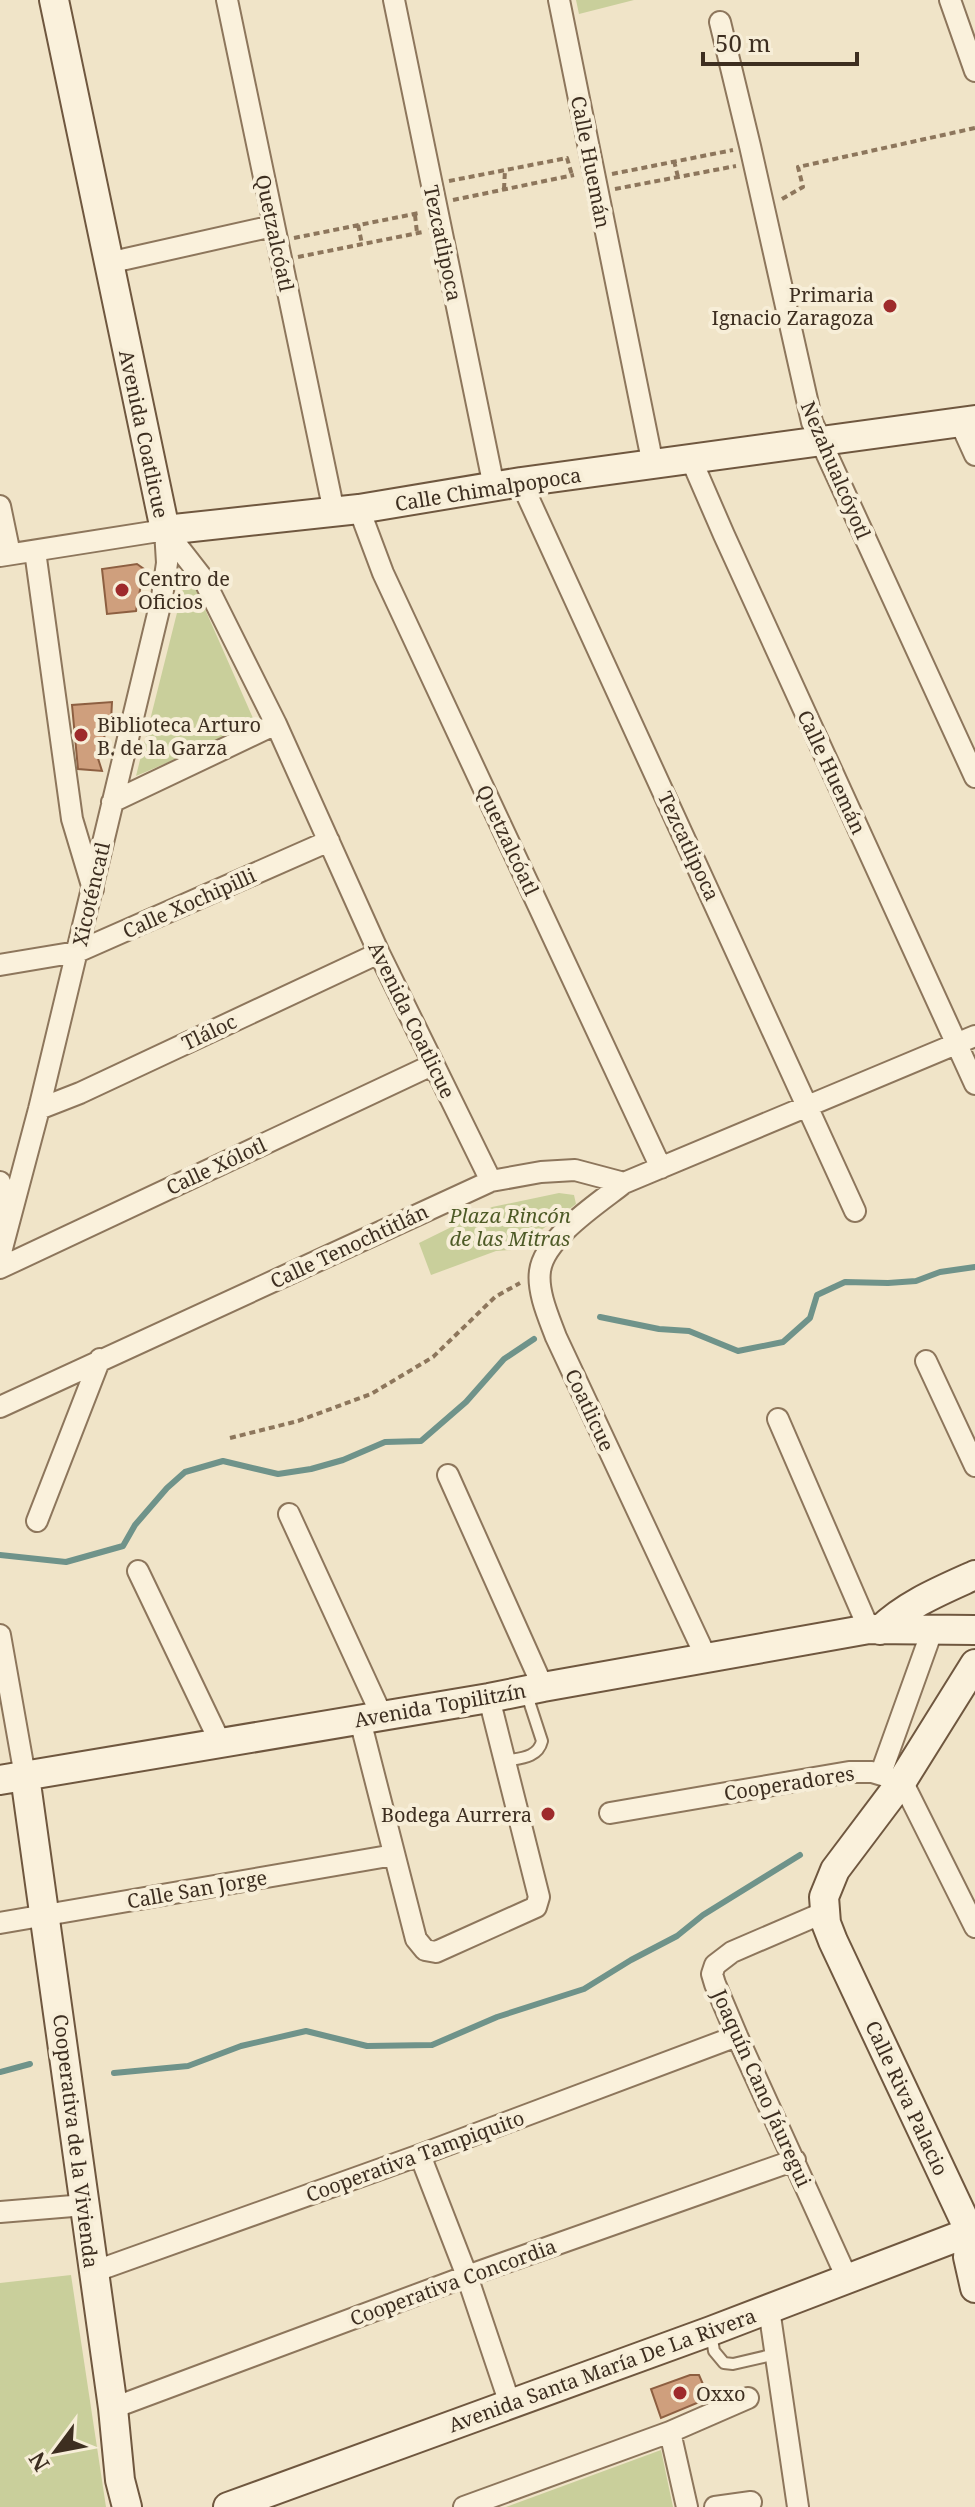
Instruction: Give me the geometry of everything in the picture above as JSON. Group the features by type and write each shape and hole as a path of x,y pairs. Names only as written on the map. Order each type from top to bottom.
{"street":[{"name":"Avenida Coatlicue","path":"54,0 165,530 204,580 276,724 432,1065 491,1181"},
{"name":"Quetzalcóatl","path":"227,0 277,243 347,510 383,573 661,1168"},
{"name":"Tezcatlipoca","path":"394,0 436,207 508,485 809,1108 855,1211"},
{"name":"Calle Huemán","path":"559,0 653,465"},
{"path":"950,0 975,71"},
{"name":"Nezahualcóyotl","path":"720,22 801,381 820,441 975,777"},
{"path":"108,263 277,243"},
{"path":"968,421 975,455"},
{"name":"Calle Chimalpopoca","path":"5,555 165,530 347,510 968,421"},
{"name":"Calle Huemán","path":"691,459 730,550 966,1040 975,1084"},
{"path":"0,506 5,555"},
{"name":"Xicoténcatl","path":"1,1244 39,1109 166,580 165,530"},
{"path":"35,551 72,819 93,889"},
{"path":"112,802 276,724"},
{"name":"Calle Xochipilli","path":"0,965 77,952 329,841"},
{"name":"Tláloc","path":"39,1109 80,1093 379,953"},
{"path":"540,1271 546,1255 557,1240 624,1183 966,1040"},
{"name":"Calle Xólotl","path":"0,1268 432,1065"},
{"name":"Calle Tenochtitlán","path":"0,1407 491,1181 541,1172 575,1170 624,1183"},
{"path":"0,1182 10,1216"},
{"name":"Coatlicue","path":"540,1271 543,1297 556,1337 706,1657"},
{"path":"37,1521 100,1359"},
{"path":"926,1361 975,1466"},
{"path":"778,1419 875,1630 912,1606 975,1575"},
{"path":"448,1475 534,1688"},
{"path":"289,1514 371,1718 394,1855 416,1939 425,1950 436,1952 536,1907 539,1891 489,1698"},
{"path":"138,1571 220,1742"},
{"name":"Avenida Topilitzín","path":"12,1778 875,1630 975,1630"},
{"path":"932,1631 891,1777 975,1927"},
{"path":"0,1635 12,1778"},
{"path":"825,1912 824,1897 835,1870 891,1777 975,1664"},
{"name":"Cooperadores","path":"610,1813 849,1772 891,1777"},
{"name":"Cooperativa de la Vivienda","path":"12,1778 46,1915 113,2408 120,2480 127,2507"},
{"name":"Calle San Jorge","path":"0,1923 394,1855"},
{"name":"Joaquín Cano Jáuregui","path":"825,1912 732,1952 715,1965 712,1974 847,2278"},
{"name":"Calle Riva Palacio","path":"825,1912 833,1941 973,2231 968,2257 975,2288"},
{"name":"Cooperativa Tampiquito","path":"93,2272 420,2155 737,2036"},
{"path":"420,2155 467,2276 510,2404"},
{"name":"Cooperativa Concordia","path":"113,2408 467,2276 795,2160"},
{"path":"0,2212 85,2205"},
{"name":"Avenida Santa María De La Rivera","path":"228,2507 711,2331 973,2231"},
{"path":"769,2309 798,2507"},
{"path":"464,2507 670,2432 748,2398"},
{"path":"670,2432 687,2507"},
{"path":"715,2507 751,2502"}],"lane":[{"path":"505,1761 532,1755 541,1747 534,1688"},
{"path":"711,2331 714,2351 724,2363 733,2364 776,2354"}],"path":[{"path":"764,211 803,187 798,167 975,128"},
{"path":"277,243 415,214 504,189 572,175 595,180 678,177 752,154"},
{"path":"595,180 674,161 752,154"},
{"path":"277,243 362,244 417,233 436,207 505,170 567,158 572,175"},
{"path":"674,161 678,177"},
{"path":"504,189 505,170"},
{"path":"415,214 417,233"},
{"path":"358,225 362,244"},
{"path":"230,1438 298,1421 371,1394 433,1357 495,1297 540,1271"}],"green space":[{"path":"576,0 634,0 579,14"},
{"path":"190,575 256,725 136,776 185,581"},
{"name":"Plaza Rincón de las Mitras","path":"559,1193 574,1195 576,1204 540,1231 527,1249 496,1251 431,1275 419,1243 492,1207"},
{"path":"71,2275 106,2507 0,2507 0,2283"},
{"path":"661,2450 673,2507 506,2507"}],"building":[{"name":"Centro de Oficios","path":"137,564 144,569 136,611 107,614 102,569"},
{"name":"Biblioteca Arturo B. de la Garza","path":"112,702 111,721 102,725 106,744 96,752 102,771 78,769 72,705"},
{"name":"Oxxo","path":"690,2375 699,2375 709,2398 661,2418 651,2389"}],"waterway":[{"path":"600,1317 659,1329 689,1331 738,1351 783,1342 810,1318 817,1295 845,1282 916,1281 940,1272 975,1267"},
{"path":"0,1555 66,1562 123,1546 135,1525 185,1472 223,1461 278,1474 343,1460 385,1442 421,1441 466,1402 504,1359 534,1339"},
{"path":"114,2073 188,2066 241,2046 306,2031 367,2046 432,2045 497,2017 584,1989 677,1936 703,1915 800,1855"},
{"path":"0,2072 30,2064"}],"place":[{"name":"Primaria Ignacio Zaragoza","path":"890,306"},
{"name":"Centro de Oficios","path":"122,590"},
{"name":"Biblioteca Arturo B. de la Garza","path":"81,735"},
{"name":"Bodega Aurrera","path":"548,1814"},
{"name":"Oxxo","path":"680,2393"}]}
